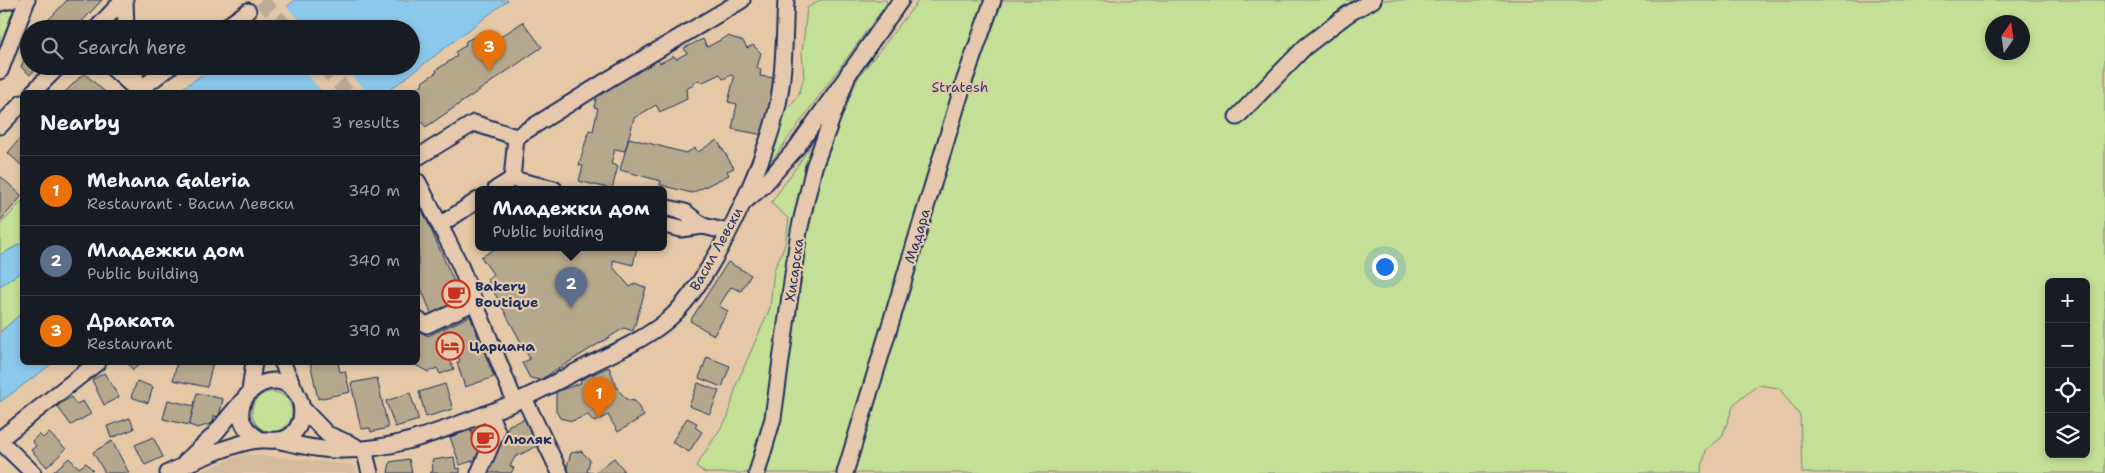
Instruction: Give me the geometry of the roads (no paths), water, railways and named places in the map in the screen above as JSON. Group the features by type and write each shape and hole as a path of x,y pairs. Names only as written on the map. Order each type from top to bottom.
{"street":[{"path":"0,3 12,0"},
{"path":"0,72 27,0"},
{"path":"109,20 124,0"},
{"path":"124,0 125,20"},
{"path":"516,137 742,0"},
{"name":"Васил Левски","path":"280,441 335,450 364,449 431,435 520,400 632,344 665,323 685,303 702,279 728,232 757,166 778,104 786,0"},
{"path":"740,206 763,186 797,147 901,0"},
{"name":"Мадара","path":"845,473 965,79 993,0"},
{"path":"1237,117 1305,48 1348,14 1373,0"},
{"path":"236,20 248,11"},
{"name":"Хисарска","path":"757,473 772,418 804,213 814,167 849,72"},
{"path":"35,90 51,75"},
{"path":"120,75 136,90"},
{"path":"135,75 138,90"},
{"path":"140,90 159,75"},
{"path":"0,126 20,105"},
{"path":"420,157 474,123 516,137"},
{"path":"512,179 516,137"},
{"path":"501,186 512,179 541,186"},
{"path":"420,186 440,225 520,400 560,473"},
{"path":"440,225 475,202"},
{"path":"667,208 685,212 703,226"},
{"path":"667,226 681,229 703,226 728,232"},
{"path":"420,321 427,325 475,302"},
{"path":"33,473 0,440 94,365"},
{"path":"253,365 247,394 241,408 245,428 261,440"},
{"path":"173,472 214,453 261,440 280,441 296,431 300,423 300,402 283,365"},
{"path":"173,472 212,437 247,394 257,385 275,382 291,388 300,402 327,434 345,444 364,449 370,473"},
{"path":"479,473 497,431 489,413"}],"water":[{"path":"294,0 508,0 420,67 420,20 273,20"},
{"path":"202,75 409,75 390,90 180,90"},
{"path":"20,244 20,272 0,286 0,255"},
{"path":"20,315 20,365 50,365 0,402 0,332"}],"tunnel":[{"path":"261,0 280,20"},
{"path":"331,75 345,90"}],"place":[{"name":"Драката","path":"489,71"},
{"name":"Bakery Boutique","path":"456,294"},
{"name":"Младежки дом","path":"571,308"},
{"name":"Цариана","path":"450,346"},
{"name":"Mehana Galeria","path":"599,418"},
{"name":"Люляк","path":"485,439"}],"park label":[{"name":"Stratesh","path":"960,87"}]}
